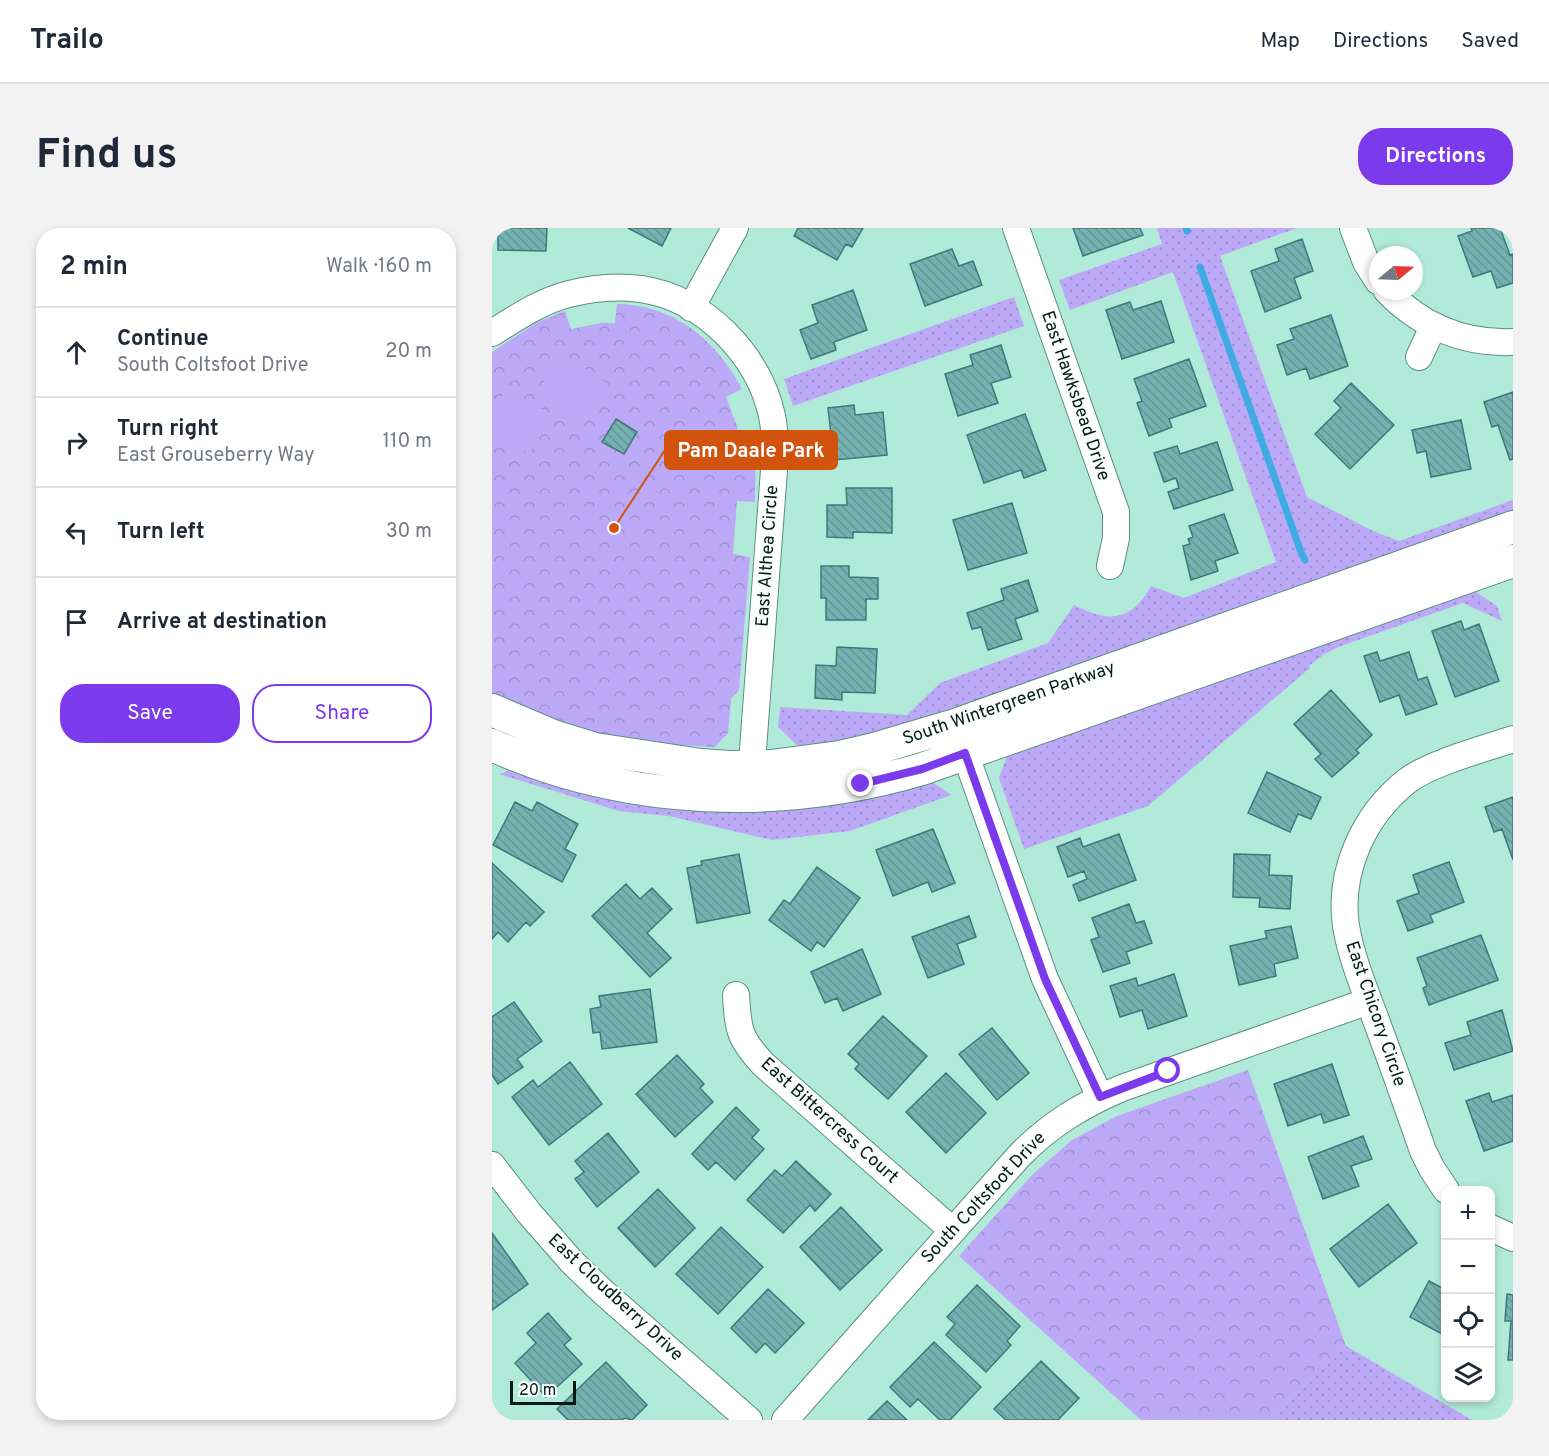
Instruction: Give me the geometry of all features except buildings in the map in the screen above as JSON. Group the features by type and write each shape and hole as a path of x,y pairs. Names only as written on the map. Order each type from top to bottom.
{"street":[{"path":"691,308 735,228"},
{"name":"East Hawksbead Drive","path":"1017,228 1116,512 1116,538 1110,566"},
{"path":"1353,228 1369,267"},
{"name":"East Althea Circle","path":"492,333 546,302 568,294 596,289 624,288 661,294 691,308 722,330 744,355 768,402 774,428 775,457 752,782"},
{"path":"1396,300 1409,312 1433,327 1474,339 1513,342"},
{"path":"1419,357 1433,327"},
{"path":"1506,530 1512,565"},
{"name":"South Wintergreen Parkway","path":"960,739 1506,530"},
{"name":"South Wintergreen Parkway","path":"492,744 557,769 610,783 665,792 713,796 812,761 960,739 1512,565"},
{"name":"South Wintergreen Parkway","path":"492,710 553,736 595,749 701,765 752,782"},
{"path":"960,739 1045,979 1100,1097"},
{"name":"East Chicory Circle","path":"1443,1186 1423,1152 1349,942 1344,912 1348,876 1364,830 1387,800 1408,780 1439,765 1513,739"},
{"name":"East Bittercress Court","path":"736,995 737,1026 750,1049 763,1064 952,1230"},
{"name":"South Coltsfoot Drive","path":"785,1420 952,1230 1032,1143 1069,1113 1100,1097 1144,1080 1369,1001"},
{"name":"East Cloudberry Drive","path":"492,1166 536,1222 572,1262 749,1420"},
{"path":"1495,1230 1513,1238"}],"green space":[{"path":"1157,228 1297,228 1220,256 1307,497 1373,531 1399,541 1513,500 1513,512 921,721 840,742 799,747 778,727 780,707 907,715 940,683 1048,643 1074,605 1098,615 1118,616 1135,607 1151,586 1184,598 1276,562 1173,272 1070,310 1059,280 1162,244"},
{"path":"1014,297 1024,326 793,406 784,379"},
{"path":"617,304 638,306 675,318 692,328 706,341 732,371 742,389 726,397 737,426 739,439 756,436 755,502 737,501 733,554 750,557 739,690 731,699 728,733 715,747 679,745 670,751 645,748 492,701 492,352 536,323 565,311 571,329 601,323 615,323"},
{"path":"561,355 609,384 585,423 536,394"},
{"path":"508,388 553,416 529,454 492,432 492,413"},
{"path":"1473,590 1497,606 1502,621 1463,603 1338,647 1309,666 1310,668 1148,806 1024,849 999,778 1010,748"},
{"path":"514,769 557,783 931,781 951,795 850,831 772,840 669,816 619,811 499,774"},
{"path":"1248,1070 1346,1346 1290,1399 1275,1420 1141,1420 959,1256 1033,1174 1072,1140 1117,1116"},
{"path":"1346,1346 1472,1420 1275,1420 1290,1399"}],"waterway":[{"path":"1200,267 1305,560"}],"place":[{"name":"Pam Daale Park","path":"614,528"}],"route":[{"path":"861,784 922,769 965,753 1045,979 1100,1097 1168,1071"}]}
